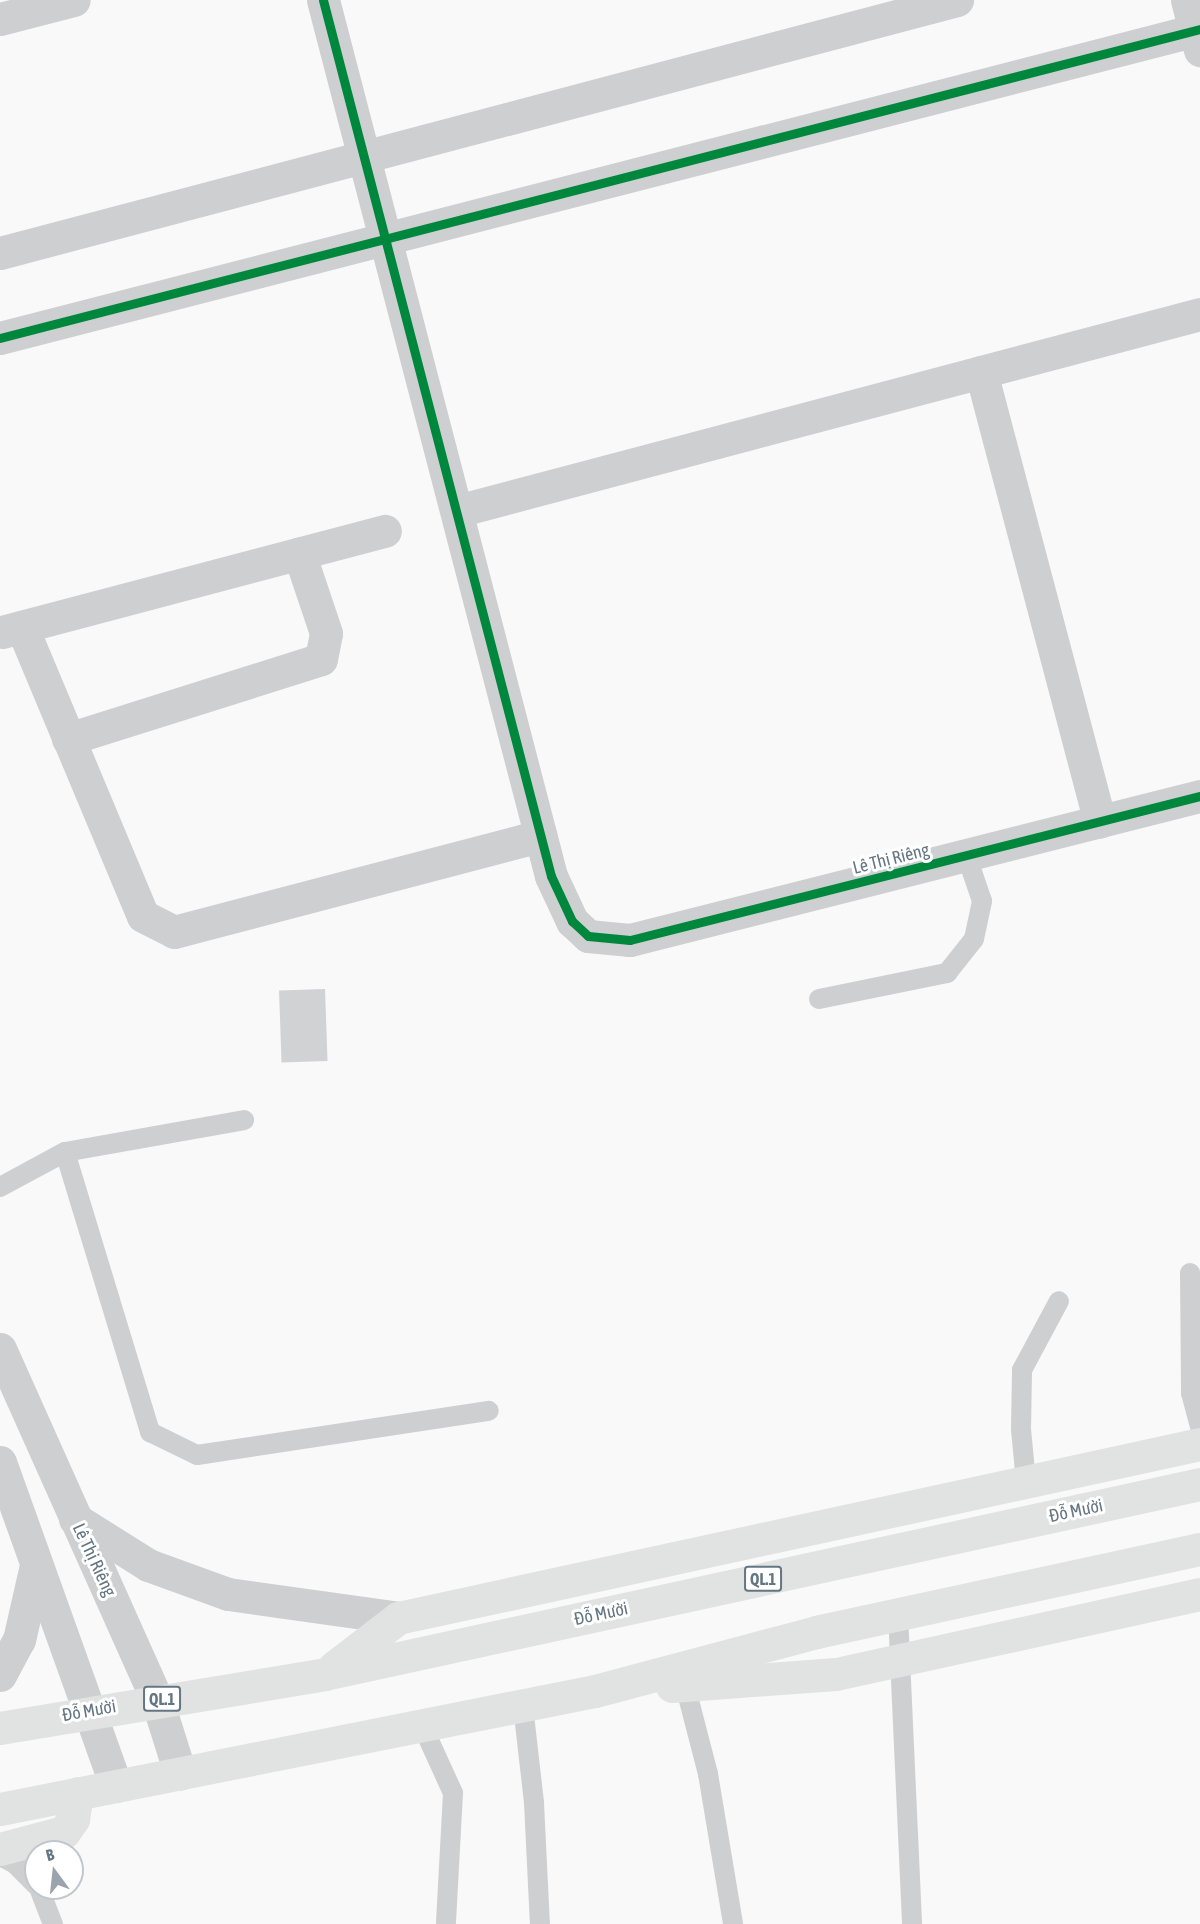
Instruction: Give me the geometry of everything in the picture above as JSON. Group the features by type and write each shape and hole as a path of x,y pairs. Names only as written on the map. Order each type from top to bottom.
{"highway":[{"name":"QL.1","path":"325,1674 398,1618 1200,1444"},
{"name":"Đỗ Mười","path":"0,1728 91,1710 325,1674 1200,1484"},
{"path":"0,1809 595,1691 816,1632 1200,1549"},
{"path":"595,1691 836,1674 902,1662 1200,1594"},
{"path":"0,1849 64,1832 74,1819 77,1793"}],"street":[{"path":"323,0 388,241 541,836 174,932 143,916 68,739 11,629 385,531"},
{"path":"0,253 957,0"},
{"path":"0,19 57,2"},
{"path":"0,338 388,241 1195,27"},
{"path":"457,511 1200,314"},
{"path":"981,372 1100,822"},
{"path":"68,739 321,659 326,633 299,553"},
{"name":"Lê Thị Riêng","path":"541,836 562,903 572,921 588,936 630,940 967,857 1200,796"},
{"name":"Lê Thị Riêng","path":"0,1349 157,1700 180,1773"},
{"path":"0,1462 91,1710 116,1786"},
{"path":"75,1519 148,1565 228,1594 398,1618"},
{"path":"0,1675 19,1640 36,1563"}],"lane":[{"path":"819,999 947,973 974,939 982,901 967,857"},
{"path":"0,1188 65,1152 244,1120"},
{"path":"65,1152 150,1432 197,1455 489,1411"},
{"path":"1190,1274 1191,1393 1200,1427"},
{"path":"1026,1482 1021,1429 1022,1370 1059,1301"},
{"path":"898,1614 902,1662 912,1924"},
{"path":"685,1685 708,1774 733,1924"},
{"path":"523,1706 534,1803 540,1924"},
{"path":"422,1725 453,1793 446,1924"},
{"path":"0,1856 14,1863 24,1873"},
{"path":"44,1900 53,1924"}],"building":[{"path":"325,989 328,1061 282,1063 279,991"}],"cycle path":[{"path":"323,0 551,876 572,921 588,936 630,940 1200,796"},
{"path":"0,338 1200,29"}]}
